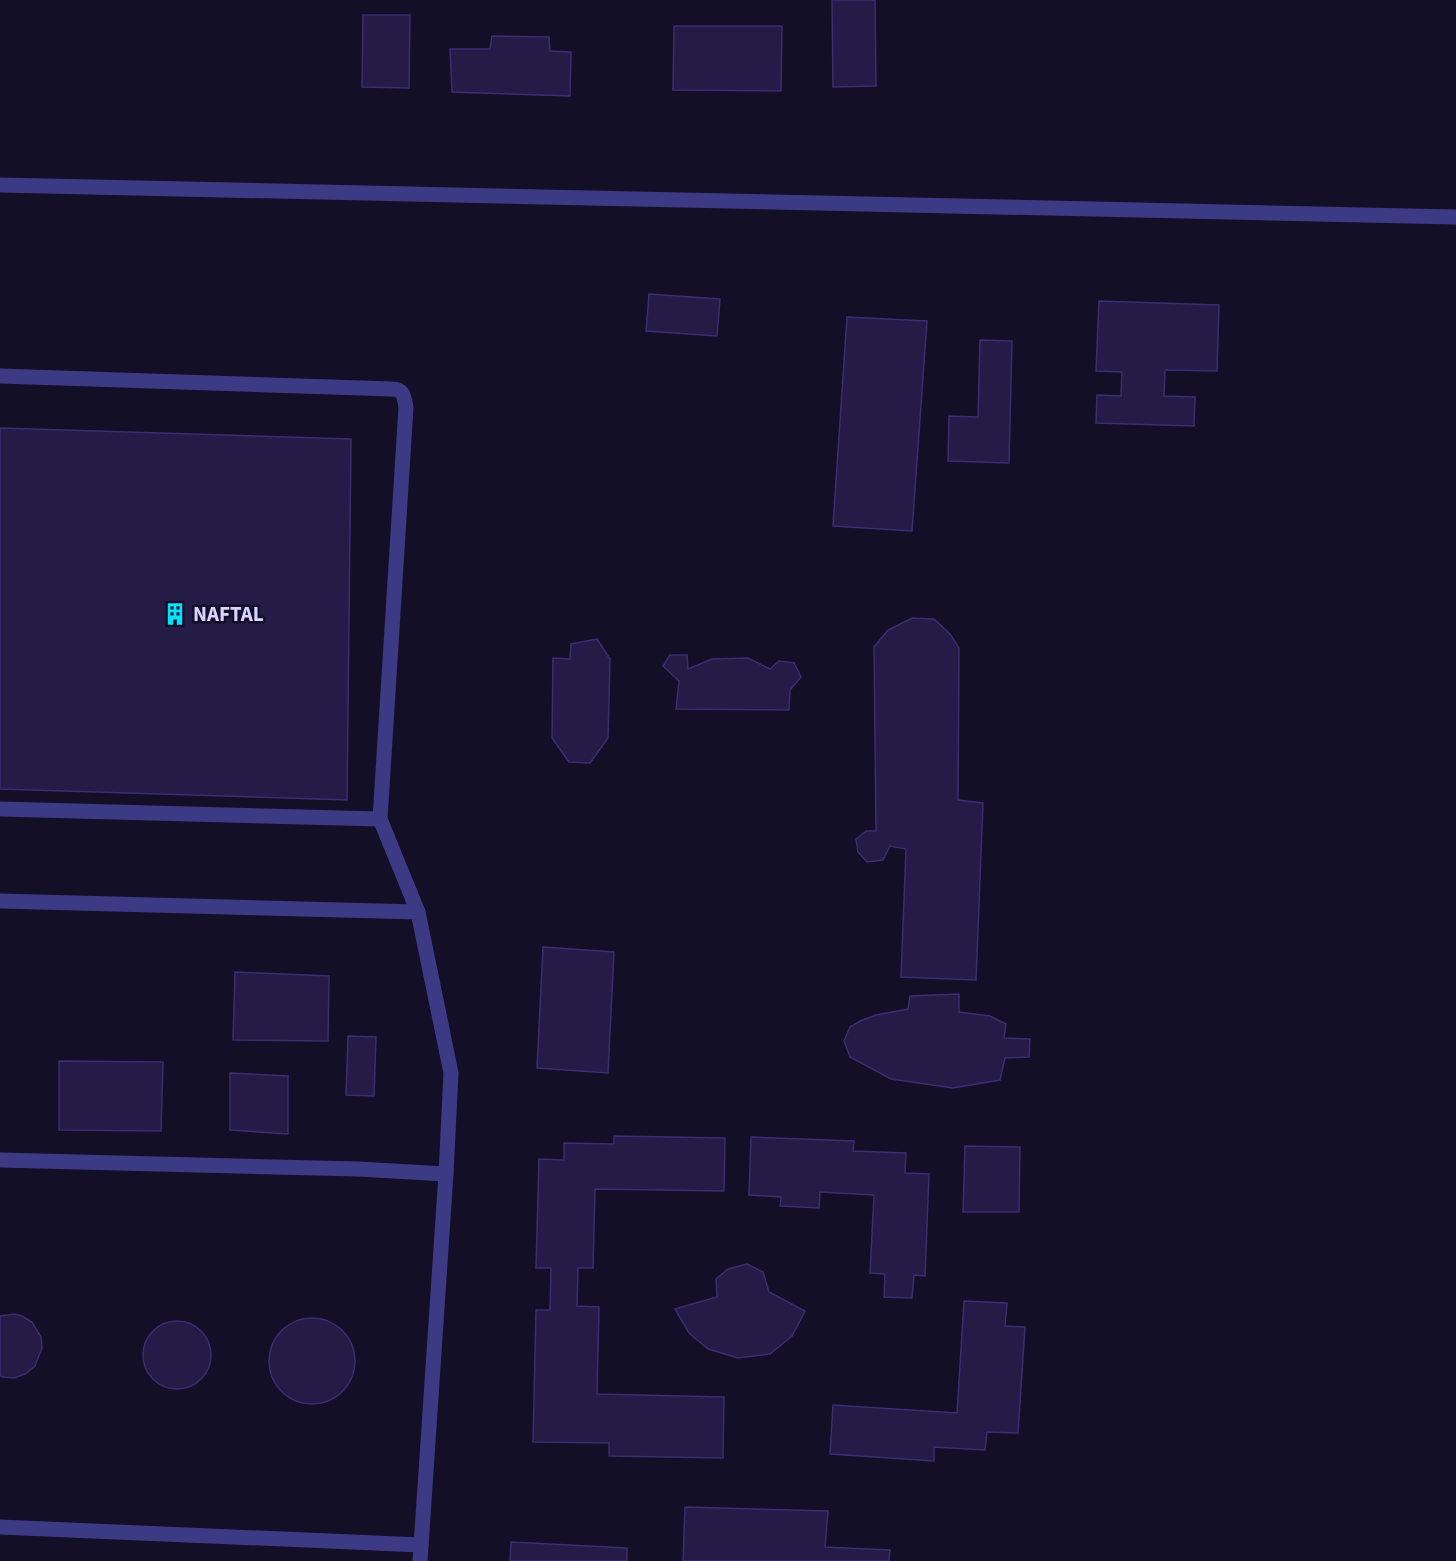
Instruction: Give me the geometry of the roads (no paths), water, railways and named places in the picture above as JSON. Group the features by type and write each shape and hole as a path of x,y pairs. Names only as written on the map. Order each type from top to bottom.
{"street":[{"path":"0,185 1456,217"},
{"path":"0,376 399,389 402,392 406,407 380,819 418,912 451,1073 420,1561"},
{"path":"0,809 380,819"},
{"path":"0,901 418,912"},
{"path":"0,1160 358,1169 446,1174"},
{"path":"0,1527 421,1545"}],"place":[{"name":"NAFTAL","path":"175,614"}]}
